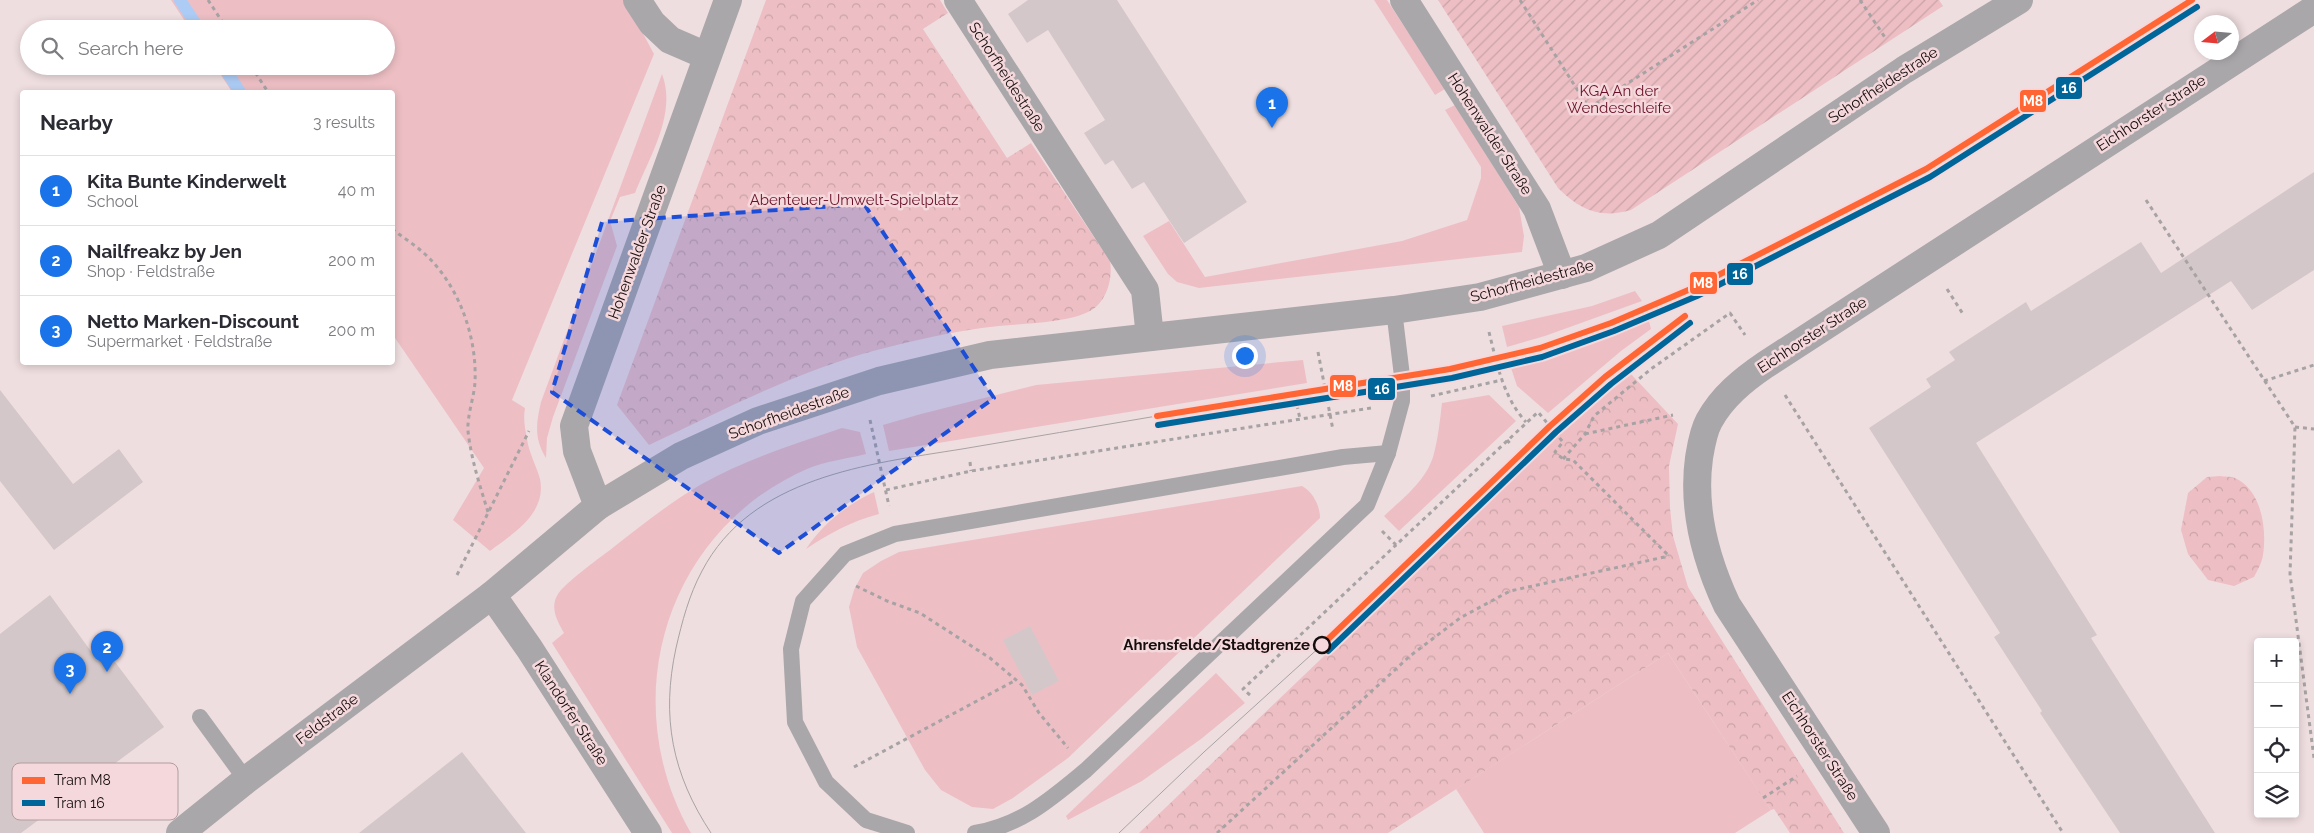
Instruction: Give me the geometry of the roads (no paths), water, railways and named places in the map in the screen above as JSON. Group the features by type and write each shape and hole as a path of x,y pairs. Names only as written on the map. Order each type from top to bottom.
{"street":[{"path":"637,0 652,23 670,40 708,56"},
{"name":"Hohenwalder Straße","path":"598,506 577,451 574,426 728,0"},
{"name":"Schorfheidestraße","path":"958,0 1144,290 1150,337"},
{"name":"Hohenwalder Straße","path":"1404,0 1537,209 1553,246 1562,275"},
{"name":"Schorfheidestraße","path":"484,601 598,506 681,456 758,421 879,381 990,355 1394,310 1480,297 1586,268 1659,235 1904,70 2019,0"},
{"name":"Eichhorster Straße","path":"1876,833 1727,605 1706,553 1700,525 1696,479 1701,446 1709,422 1732,390 1765,365 2314,9"},
{"name":"Feldstraße","path":"180,833 246,780 484,601"},
{"name":"Klandorfer Straße","path":"484,601 529,648 648,833"}],"lane":[{"path":"975,833 994,830 1040,808 1086,770 1366,505 1388,453 1402,401 1402,376 1394,310"},
{"path":"907,833 866,820 826,782 796,722 791,650 803,602 845,554 895,534 1343,457 1388,453"},
{"path":"200,717 246,780"}],"waterway":[{"path":"180,0 193,20"},
{"path":"229,75 239,90"}],"tram line":[{"name":"M8","path":"1157,416 1450,369 1540,348 1611,323 1693,288 1926,169 2192,0"},
{"name":"16","path":"1158,425 1452,378 1542,357 1614,331 1697,296 1930,177 2197,7"},
{"name":"M8","path":"1322,645 1550,426 1605,377 1685,316"},
{"name":"16","path":"1328,651 1556,432 1611,384 1690,323"},
{"path":"711,833 687,789 679,767 673,744 670,698 676,648 683,619 697,580 723,539 750,514 781,495 815,480 851,469 1157,416"},
{"path":"1119,833 1204,752 1322,645"}],"place":[{"name":"Kita Bunte Kinderwelt","path":"1272,128"},
{"name":"Ahrensfelde/Stadtgrenze","path":"1322,645"},
{"name":"Nailfreakz by Jen","path":"107,672"},
{"name":"Netto Marken-Discount","path":"70,694"}],"park label":[{"name":"KGA An der Wendeschleife","path":"1619,100"},
{"name":"Abenteuer-Umwelt-Spielplatz","path":"854,200"}]}
